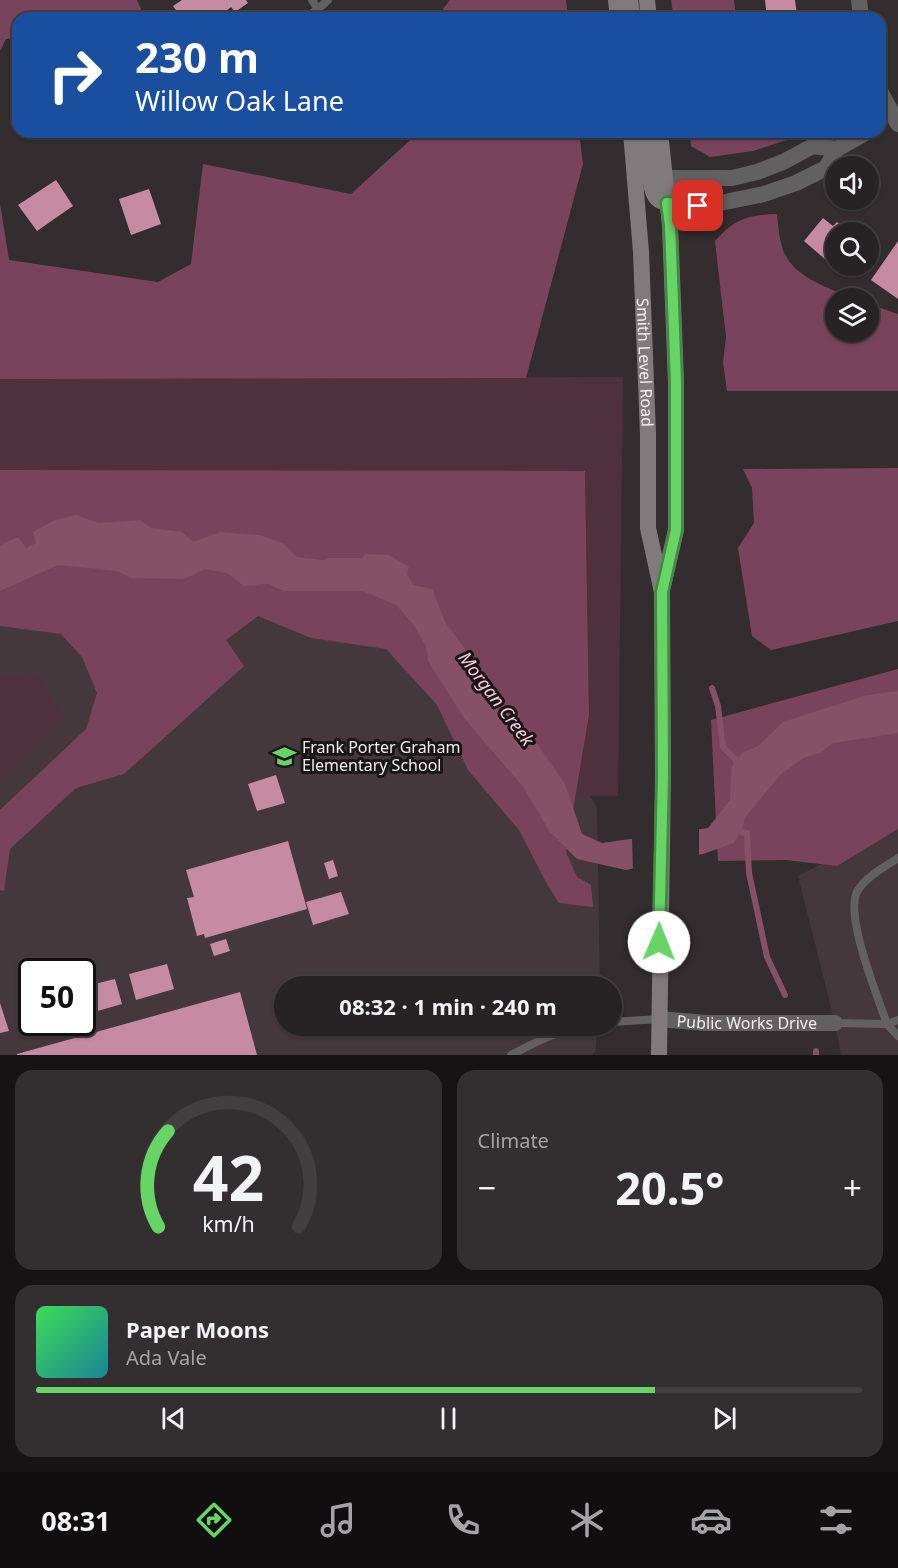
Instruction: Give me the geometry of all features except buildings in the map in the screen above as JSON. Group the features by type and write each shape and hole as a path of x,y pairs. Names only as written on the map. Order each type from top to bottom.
{"main road":[{"name":"Smith Level Road","path":"632,138 641,252 648,434 648,528 662,592 663,775 659,1055"},
{"path":"646,138 649,170 655,195 667,203"},
{"name":"Smith Level Road","path":"661,138 670,225 676,382 676,530 662,592"}],"street":[{"path":"667,203 698,206 786,187 826,168 837,149 856,138"},
{"path":"664,178 732,177 757,172 783,162 813,146 837,149"},
{"name":"Public Works Drive","path":"659,1019 706,1023 835,1023"}],"lane":[{"path":"312,0 318,9"},
{"path":"314,12 328,0"},
{"path":"898,858 872,876 857,891 853,907 855,926 887,1024 898,1036"},
{"path":"622,1021 659,1019"},
{"path":"835,1023 887,1024 898,1020"},
{"path":"511,1055 550,1036"}],"shaded area":[{"path":"0,0 137,0 142,12 12,12 12,38 6,39 0,51"},
{"path":"450,0 566,0 567,12 443,12"},
{"path":"671,0 734,0 735,12 673,12"},
{"path":"412,138 580,138 583,164 526,378 0,379 0,203 9,260 158,282 191,264 203,164 351,194"},
{"path":"690,138 793,138 753,151 710,157 691,146"},
{"path":"777,214 779,235 786,257 801,273 828,288 825,288 825,342 879,342 879,307 898,314 898,391 727,391 723,363 726,337 715,241 735,223 757,216"},
{"path":"0,350 34,379 623,377 618,796 575,796 589,715 585,471 513,472 0,506"},
{"path":"898,468 898,621 771,650 752,636 738,548 754,523 752,488 743,469"},
{"path":"0,470 585,471 589,715 566,852 577,877 591,885 593,907 559,903 519,830 468,770 437,705 386,649 311,638 258,616 226,640 244,666 124,774 76,788 10,849 4,891 0,890 0,810 86,729 97,693 82,657 61,634 0,626"},
{"name":"Frank Porter Graham Elementary School","path":"60,529 539,704 597,808 600,976 274,976 274,1036 597,1036 595,1052 592,1055 0,1055 0,551"},
{"path":"898,669 898,829 837,866 786,860 718,861 711,720"},
{"path":"36,673 64,718 0,782 0,676"},
{"path":"898,825 898,1055 841,1055 798,876"}],"water":[{"name":"Morgan Creek","path":"76,515 99,523 140,520 151,528 182,532 193,542 220,532 259,535 283,543 297,557 323,560 362,558 365,554 389,555 409,567 407,574 413,585 432,589 445,622 470,656 474,657 516,727 531,735 565,784 582,834 602,843 708,828 730,800 731,768 742,753 758,746 783,722 867,695 898,691 898,733 833,743 820,753 805,757 781,774 762,797 745,818 734,843 703,854 626,870 577,859 550,832 524,788 464,718 428,661 426,646 413,624 396,605 363,591 284,591 268,584 244,586 227,573 205,569 184,579 130,578 118,571 58,565 0,591 0,545 18,537 26,548 36,543 33,532 55,520"}],"pier":[{"path":"699,827 699,858 633,871 632,836"}],"waterway":[{"path":"712,688 718,706 723,747 735,759 739,770"},
{"path":"733,830 747,833 749,873 767,957 785,995"}],"place":[{"name":"Frank Porter Graham Elementary School","path":"284,756"}],"route":[{"path":"659,942 663,775 662,592 676,530 676,382 670,225 667,203 698,206"}]}
